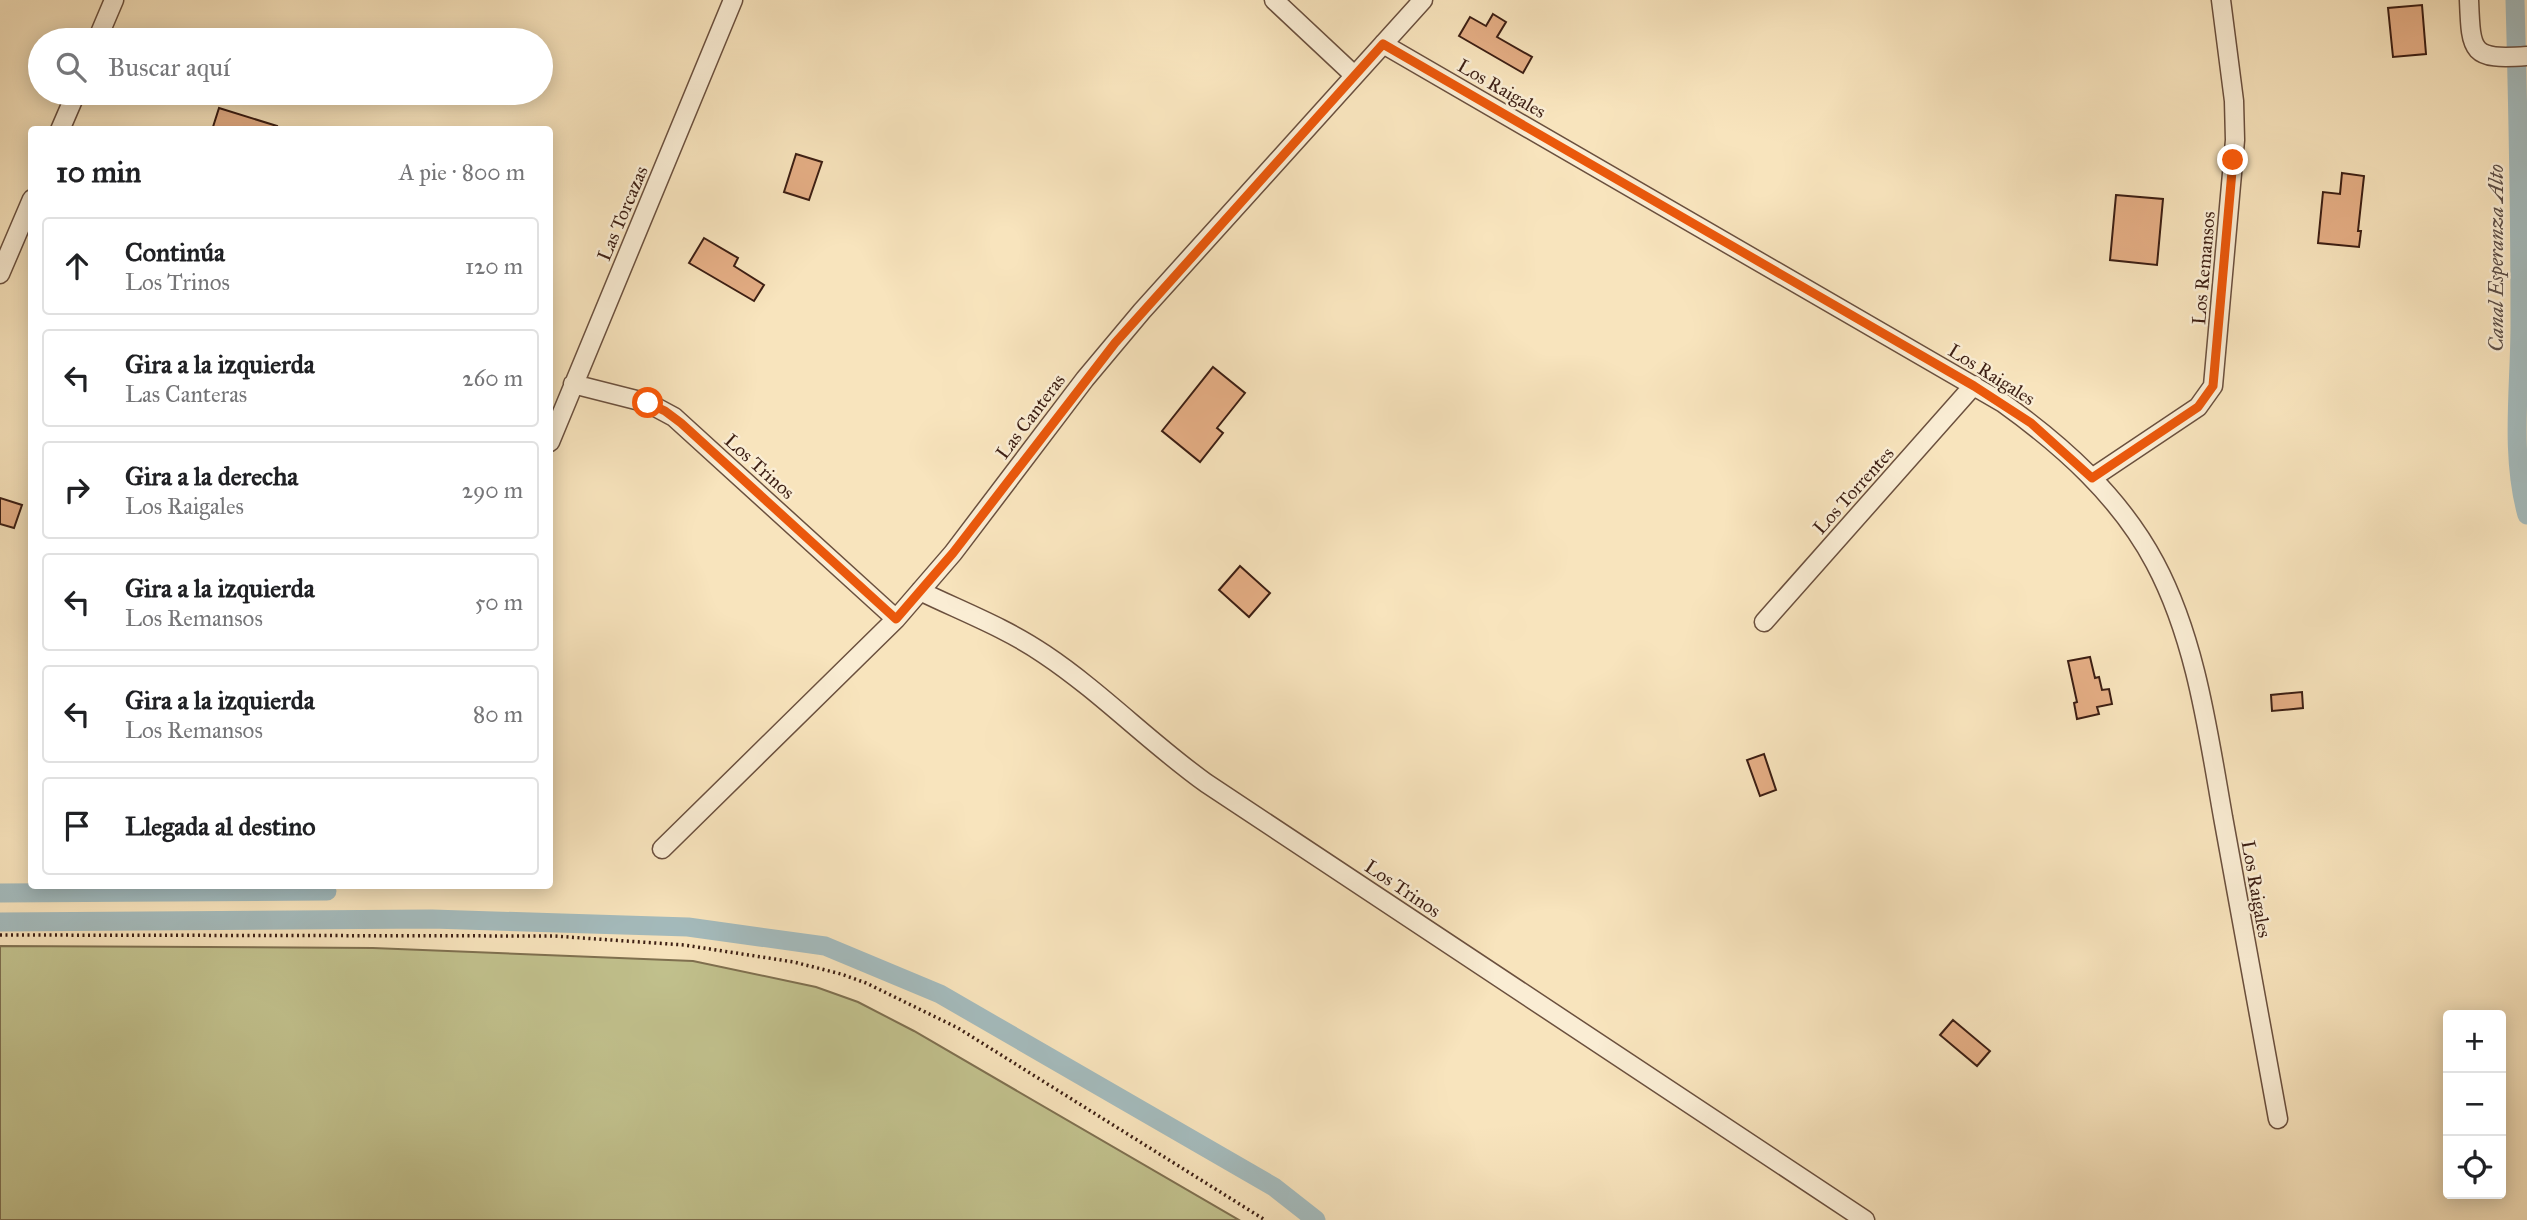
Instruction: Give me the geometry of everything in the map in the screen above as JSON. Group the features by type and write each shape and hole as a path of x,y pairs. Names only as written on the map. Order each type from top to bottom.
{"street":[{"path":"102,28 114,0"},
{"name":"Las Torcazas","path":"553,434 733,0"},
{"path":"1274,0 1354,75"},
{"name":"Las Canteras","path":"662,849 896,619 953,553 1115,343 1423,0"},
{"name":"Los Remansos","path":"2092,478 2198,407 2213,386 2235,140 2234,101 2221,0"},
{"path":"2469,0 2473,46 2483,55 2527,57"},
{"name":"Los Raigales","path":"1383,44 1974,386 2031,423 2092,478 2132,527 2155,562 2167,587 2188,650 2207,727 2278,1119"},
{"path":"62,126 71,105"},
{"path":"0,274 28,208"},
{"name":"Los Trinos","path":"573,384 648,403 674,416 896,619"},
{"name":"Los Torrentes","path":"1764,622 1974,386"},
{"name":"Los Trinos","path":"920,591 1014,635 1045,654 1206,783 1865,1220"}],"path":[{"path":"0,935 554,936 684,945 794,962 866,983 958,1028 1265,1220"}],"green space":[{"path":"0,946 373,948 693,961 816,987 858,1002 914,1031 1239,1220 0,1220"}],"building":[{"path":"2422,5 2426,54 2393,57 2388,8"},
{"path":"1493,14 1506,22 1497,37 1532,57 1523,73 1459,36 1470,17 1486,26"},
{"path":"219,108 277,126 213,126"},
{"path":"796,154 822,162 809,200 784,192"},
{"path":"2342,173 2364,176 2358,231 2361,231 2359,247 2318,243 2323,192 2340,194"},
{"path":"2116,195 2163,199 2157,265 2110,260"},
{"path":"704,238 738,258 734,266 764,285 754,301 689,263"},
{"path":"1213,367 1245,393 1217,428 1223,433 1200,462 1162,431"},
{"path":"0,498 22,505 14,528 0,524"},
{"path":"1240,566 1270,593 1249,617 1219,590"},
{"path":"2090,657 2095,678 2099,677 2102,690 2109,689 2112,704 2097,707 2099,714 2077,719 2074,703 2077,702 2068,661"},
{"path":"2302,692 2303,708 2272,711 2271,695"},
{"path":"1764,754 1776,790 1760,796 1747,760"},
{"path":"1953,1020 1990,1051 1977,1066 1940,1035"}],"waterway":[{"name":"Canal Esperanza Alto","path":"2515,0 2520,284 2517,444 2527,515"},
{"path":"0,893 327,891"},
{"path":"0,922 432,919 688,927 825,946 940,994 1274,1187 1316,1220"}],"route":[{"path":"648,403 674,416 896,619 953,553 1115,343 1383,44 2003,403 2031,423 2092,478 2198,407 2213,386 2233,160"}]}
